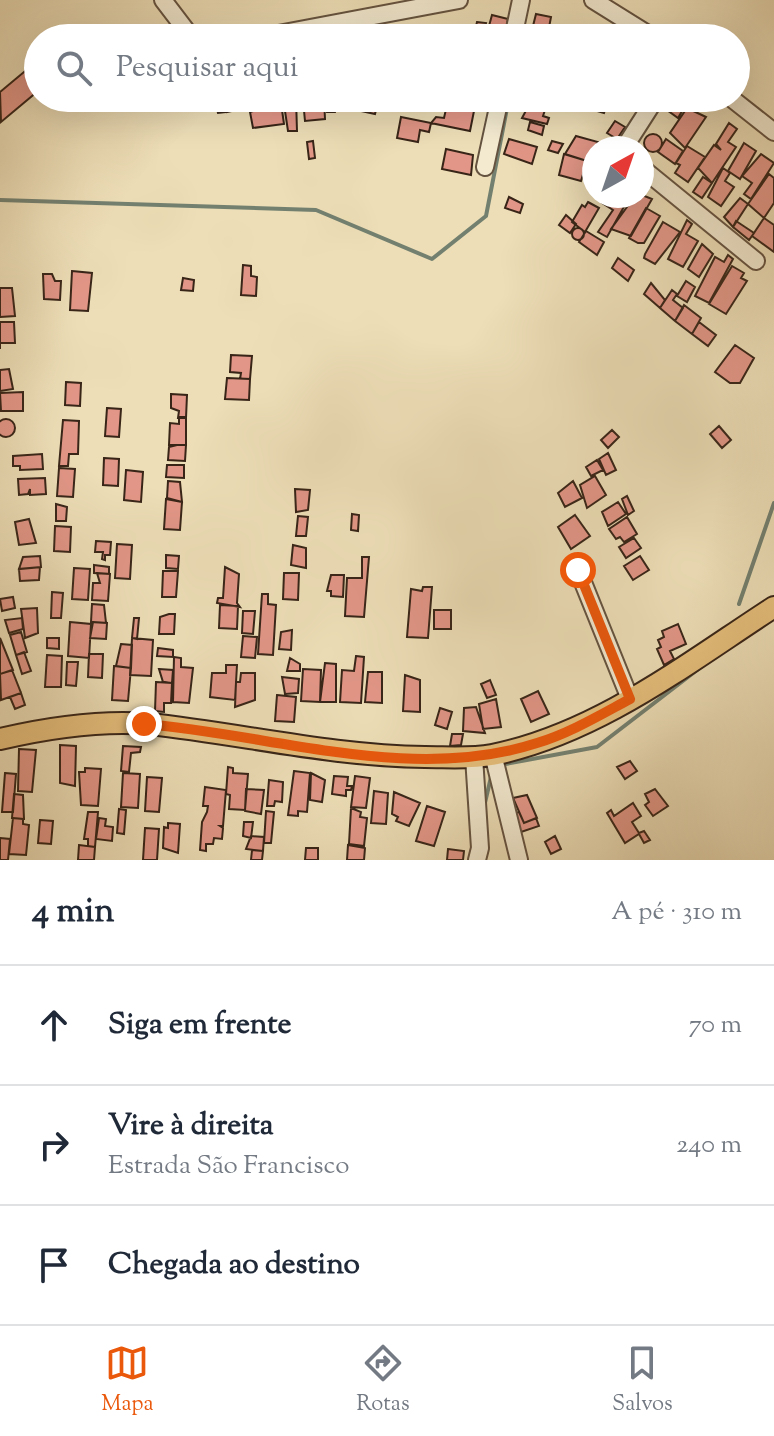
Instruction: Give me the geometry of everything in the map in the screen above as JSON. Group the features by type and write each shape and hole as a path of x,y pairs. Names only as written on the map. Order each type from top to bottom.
{"main road":[{"path":"0,739 41,729 144,724 364,756 489,761 578,727 630,699 774,607"}],"street":[{"path":"163,0 181,24"},
{"path":"331,24 459,0"},
{"path":"516,24 521,0"},
{"path":"593,0 632,24"},
{"path":"485,167 497,112"},
{"path":"632,136 647,112"},
{"path":"749,112 774,132"},
{"path":"654,178 756,261"},
{"path":"578,570 630,699"},
{"path":"477,860 489,761"},
{"path":"489,761 519,860"}],"building":[{"path":"536,14 551,17 550,24 534,24"},
{"path":"492,15 508,19 507,24 490,24"},
{"path":"24,72 24,103 1,122 0,92"},
{"path":"250,112 282,112 284,124 253,128"},
{"path":"285,112 296,112 297,131 288,131"},
{"path":"304,112 325,112 325,119 305,121"},
{"path":"445,112 474,112 470,131 431,123 436,117 444,118"},
{"path":"525,112 544,112 543,116 549,118 547,124 522,118"},
{"path":"684,112 695,112 706,117 685,148 670,133"},
{"path":"401,117 431,123 429,132 420,130 418,142 397,138"},
{"path":"615,121 625,127 619,136 607,133"},
{"path":"530,122 544,126 542,135 528,130"},
{"path":"729,123 737,129 728,142 736,147 712,183 698,168 714,145 721,150 716,144"},
{"path":"653,134 661,140 661,146 654,152 654,136 648,136"},
{"path":"576,136 582,138 582,159 565,154"},
{"path":"509,139 537,147 532,164 504,154"},
{"path":"666,139 683,151 675,164 658,152"},
{"path":"313,141 315,158 309,159 307,142"},
{"path":"552,141 563,144 558,153 548,150"},
{"path":"744,143 756,151 740,179 728,171"},
{"path":"687,146 705,157 688,182 675,173 680,165 676,163"},
{"path":"446,149 473,155 471,175 442,169"},
{"path":"564,154 582,159 581,181 559,175"},
{"path":"761,154 774,163 751,199 744,194 752,183 742,176"},
{"path":"723,168 730,173 725,181 734,187 721,206 708,197"},
{"path":"769,174 774,178 774,203 764,218 748,204"},
{"path":"703,177 712,183 702,198 693,192"},
{"path":"509,197 523,204 520,213 505,208"},
{"path":"740,198 748,204 733,227 724,217"},
{"path":"582,205 582,208 599,208 585,232 572,222"},
{"path":"610,208 623,208 607,237 598,232 613,210"},
{"path":"626,208 647,208 631,236 611,229"},
{"path":"646,208 660,216 644,243 629,238"},
{"path":"566,215 576,224 570,233 559,225"},
{"path":"764,218 774,225 774,252 752,236"},
{"path":"687,220 692,224 686,234 698,241 683,267 668,259"},
{"path":"736,221 754,233 749,240 733,227"},
{"path":"663,222 680,232 655,264 644,258"},
{"path":"578,228 584,234 578,240 572,234"},
{"path":"586,231 604,242 597,255 579,242"},
{"path":"702,244 713,254 699,277 688,269"},
{"path":"728,255 733,259 709,303 695,296 715,257 724,262"},
{"path":"618,258 634,270 628,281 612,268"},
{"path":"243,265 251,266 251,276 257,277 256,296 241,295"},
{"path":"732,266 744,273 741,278 747,281 726,314 709,304"},
{"path":"72,271 92,273 88,311 70,310"},
{"path":"43,274 52,274 55,281 61,281 60,300 44,299"},
{"path":"183,278 194,280 193,291 181,290"},
{"path":"686,281 695,287 687,302 677,296"},
{"path":"651,283 665,300 660,308 644,294"},
{"path":"0,288 12,288 15,316 0,317"},
{"path":"672,290 677,294 673,300 683,308 675,321 660,308"},
{"path":"684,305 701,318 692,334 675,321"},
{"path":"0,322 14,322 15,343 0,343"},
{"path":"699,322 716,335 708,346 692,334"},
{"path":"735,345 754,358 740,383 730,383 715,372"},
{"path":"231,355 252,356 250,379 240,379 241,373 230,372"},
{"path":"9,369 13,389 0,391 0,370"},
{"path":"227,378 250,379 249,400 225,399"},
{"path":"66,382 81,383 80,406 65,405"},
{"path":"23,392 23,411 1,411 0,393"},
{"path":"171,394 187,395 186,418 178,418 179,411 171,408"},
{"path":"107,408 121,409 119,437 105,436"},
{"path":"179,417 186,417 186,445 169,445 170,423 179,424"},
{"path":"3,420 9,420 14,425 14,431 9,436 -1,432 -1,424"},
{"path":"63,420 79,421 78,454 69,454 68,466 59,466"},
{"path":"719,426 731,440 722,448 710,434"},
{"path":"612,430 619,437 608,448 601,440"},
{"path":"186,445 185,461 168,460 169,447"},
{"path":"608,453 616,470 606,475 599,459"},
{"path":"42,454 43,469 20,470 20,466 13,466 13,456"},
{"path":"104,458 119,459 118,486 103,485"},
{"path":"597,460 603,470 591,476 586,467"},
{"path":"167,465 184,465 184,478 166,477"},
{"path":"59,468 75,469 73,497 57,496"},
{"path":"126,470 143,472 141,502 124,500"},
{"path":"595,476 606,495 587,508 580,485"},
{"path":"45,478 46,494 30,495 30,489 28,494 19,495 18,479"},
{"path":"168,481 180,482 182,502 167,498"},
{"path":"573,481 582,498 565,507 558,493"},
{"path":"295,489 310,490 308,510 296,512"},
{"path":"627,496 634,511 628,515 622,499"},
{"path":"166,499 182,502 180,530 164,529"},
{"path":"618,502 626,514 608,526 602,512"},
{"path":"56,504 67,507 66,521 56,521"},
{"path":"352,514 359,515 358,531 351,530"},
{"path":"575,515 590,536 571,549 558,527"},
{"path":"298,516 308,517 306,536 296,536"},
{"path":"627,517 637,534 624,542 620,537 616,539 609,529"},
{"path":"29,519 36,543 19,545 15,522"},
{"path":"55,526 71,527 70,552 54,551"},
{"path":"634,538 641,548 626,558 619,547"},
{"path":"96,541 111,542 110,555 105,555 105,560 102,559 103,552 95,552"},
{"path":"117,544 132,545 130,579 115,578"},
{"path":"293,545 306,548 306,568 291,565"},
{"path":"166,555 179,556 178,569 166,568"},
{"path":"40,556 41,567 19,569 23,557"},
{"path":"640,556 649,570 633,580 624,566"},
{"path":"362,557 369,557 364,617 345,616 347,578 362,578"},
{"path":"94,565 109,567 109,574 94,573"},
{"path":"40,567 39,580 20,581 19,569"},
{"path":"225,567 239,574 237,603 240,607 217,603 218,598 223,598"},
{"path":"74,568 90,569 88,600 72,599"},
{"path":"163,571 178,571 176,597 162,597"},
{"path":"97,573 110,574 108,601 92,600 93,583 100,583"},
{"path":"284,573 299,573 298,600 283,599"},
{"path":"331,575 344,575 343,597 331,596 331,591 327,591"},
{"path":"423,587 432,587 428,638 407,637 411,589 422,591"},
{"path":"52,592 63,593 61,618 51,618"},
{"path":"262,594 268,594 268,604 276,605 273,655 258,654"},
{"path":"13,597 15,608 2,611 0,599"},
{"path":"92,604 104,605 106,623 91,622"},
{"path":"220,605 238,606 237,629 219,628"},
{"path":"37,608 38,633 25,638 21,609"},
{"path":"434,610 451,610 451,629 434,629"},
{"path":"243,611 255,611 253,634 242,633"},
{"path":"175,614 174,634 159,634 160,617"},
{"path":"22,618 23,629 9,633 5,620"},
{"path":"134,618 139,618 137,639 132,638"},
{"path":"70,622 91,624 89,658 68,656"},
{"path":"93,622 107,623 106,639 90,638"},
{"path":"678,624 686,644 670,651 674,659 664,665 657,649 661,647 658,640 664,637 662,631"},
{"path":"292,630 291,650 279,649 281,632"},
{"path":"21,632 27,652 16,655 10,635"},
{"path":"243,636 257,637 255,658 241,657"},
{"path":"0,638 13,670 0,674"},
{"path":"47,638 59,638 59,649 47,648"},
{"path":"132,638 153,640 151,676 130,675"},
{"path":"121,644 132,645 131,668 116,666"},
{"path":"158,648 173,650 173,657 157,656"},
{"path":"24,652 31,671 22,674 16,655"},
{"path":"89,654 103,654 102,678 88,677"},
{"path":"47,655 62,656 61,687 45,687"},
{"path":"356,656 364,657 361,703 340,702 342,670 354,671"},
{"path":"174,657 181,658 181,667 193,668 189,703 173,702"},
{"path":"290,658 300,664 300,671 287,671"},
{"path":"67,662 78,662 76,686 66,685"},
{"path":"325,663 336,664 336,702 320,702"},
{"path":"226,665 237,665 235,700 210,697 212,673 226,673"},
{"path":"114,666 131,668 128,701 112,700"},
{"path":"159,669 173,670 172,683 163,682"},
{"path":"303,669 321,670 320,702 301,701"},
{"path":"12,670 21,693 1,700 0,674"},
{"path":"368,672 382,672 382,703 365,702"},
{"path":"241,673 255,673 255,700 235,707 236,682 240,682"},
{"path":"405,675 420,680 420,712 403,711"},
{"path":"282,677 299,679 298,693 285,694"},
{"path":"490,680 496,695 487,698 481,684"},
{"path":"156,682 172,683 171,703 164,703 164,712 155,711"},
{"path":"538,691 549,714 531,722 521,699"},
{"path":"21,693 25,705 15,709 10,697"},
{"path":"277,695 296,697 294,722 275,721"},
{"path":"496,699 501,727 483,729 479,704"},
{"path":"476,707 485,733 463,731 464,708"},
{"path":"440,708 452,712 447,729 435,725"},
{"path":"452,734 463,734 461,745 450,746"},
{"path":"60,745 76,746 75,786 60,783"},
{"path":"123,746 141,747 140,752 131,753 129,772 121,771"},
{"path":"19,749 36,750 32,792 18,791"},
{"path":"630,761 637,771 625,779 617,767"},
{"path":"228,767 233,768 233,773 248,774 245,810 229,809 230,795 226,794"},
{"path":"85,768 101,769 98,806 81,805 79,772 85,772"},
{"path":"294,771 310,773 307,812 298,811 298,816 288,815"},
{"path":"5,773 16,774 13,812 2,812"},
{"path":"123,773 140,774 138,808 121,807"},
{"path":"311,773 325,780 322,802 310,800"},
{"path":"334,776 348,777 347,786 352,786 351,790 346,790 346,796 332,794"},
{"path":"355,776 370,778 366,808 351,807"},
{"path":"147,777 162,778 159,812 145,811"},
{"path":"269,780 283,782 282,802 275,801 274,806 267,806"},
{"path":"205,787 226,790 223,826 220,826 223,828 222,839 214,838 213,844 206,844 206,851 200,850 202,822 208,806 203,806"},
{"path":"246,789 264,790 261,814 245,811"},
{"path":"655,789 668,806 653,816 645,805 649,802 645,794"},
{"path":"374,791 388,793 386,824 371,823"},
{"path":"394,792 420,803 409,826 396,821 398,817 392,814"},
{"path":"14,794 23,795 24,819 12,818"},
{"path":"527,795 537,818 524,823 513,798"},
{"path":"633,803 641,816 632,822 639,833 644,831 650,840 644,843 639,834 625,843 607,813 611,810 614,816"},
{"path":"427,806 445,812 434,846 416,841"},
{"path":"351,808 361,812 360,817 367,818 364,846 349,844"},
{"path":"119,809 126,810 124,834 117,833"},
{"path":"266,811 274,812 271,843 264,843"},
{"path":"88,812 98,812 95,847 88,846 88,839 84,839"},
{"path":"519,812 524,823 536,818 539,826 521,832 513,813"},
{"path":"13,818 23,819 23,824 29,825 26,855 9,854"},
{"path":"99,818 106,819 105,826 113,827 112,841 96,839"},
{"path":"40,820 53,821 51,844 38,843"},
{"path":"244,822 253,822 251,838 243,836"},
{"path":"168,823 180,824 178,853 163,848 164,827 168,828"},
{"path":"145,828 159,829 157,860 143,860"},
{"path":"251,836 264,837 263,851 246,849"},
{"path":"555,836 561,849 551,854 545,842"},
{"path":"0,838 10,839 8,860 0,860"},
{"path":"79,845 95,847 94,860 78,860"},
{"path":"348,845 365,848 364,860 347,860"},
{"path":"306,848 318,848 318,860 305,860"},
{"path":"448,849 464,851 463,860 447,860"},
{"path":"252,850 263,851 262,860 251,860"}],"waterway":[{"path":"0,200 316,210 432,259 486,216 506,112"},
{"path":"739,604 774,503"},
{"path":"500,765 597,747 705,664"},
{"path":"484,807 491,777"}],"route":[{"path":"144,724 364,756 474,757 536,744 578,727 630,699 578,570"}]}
